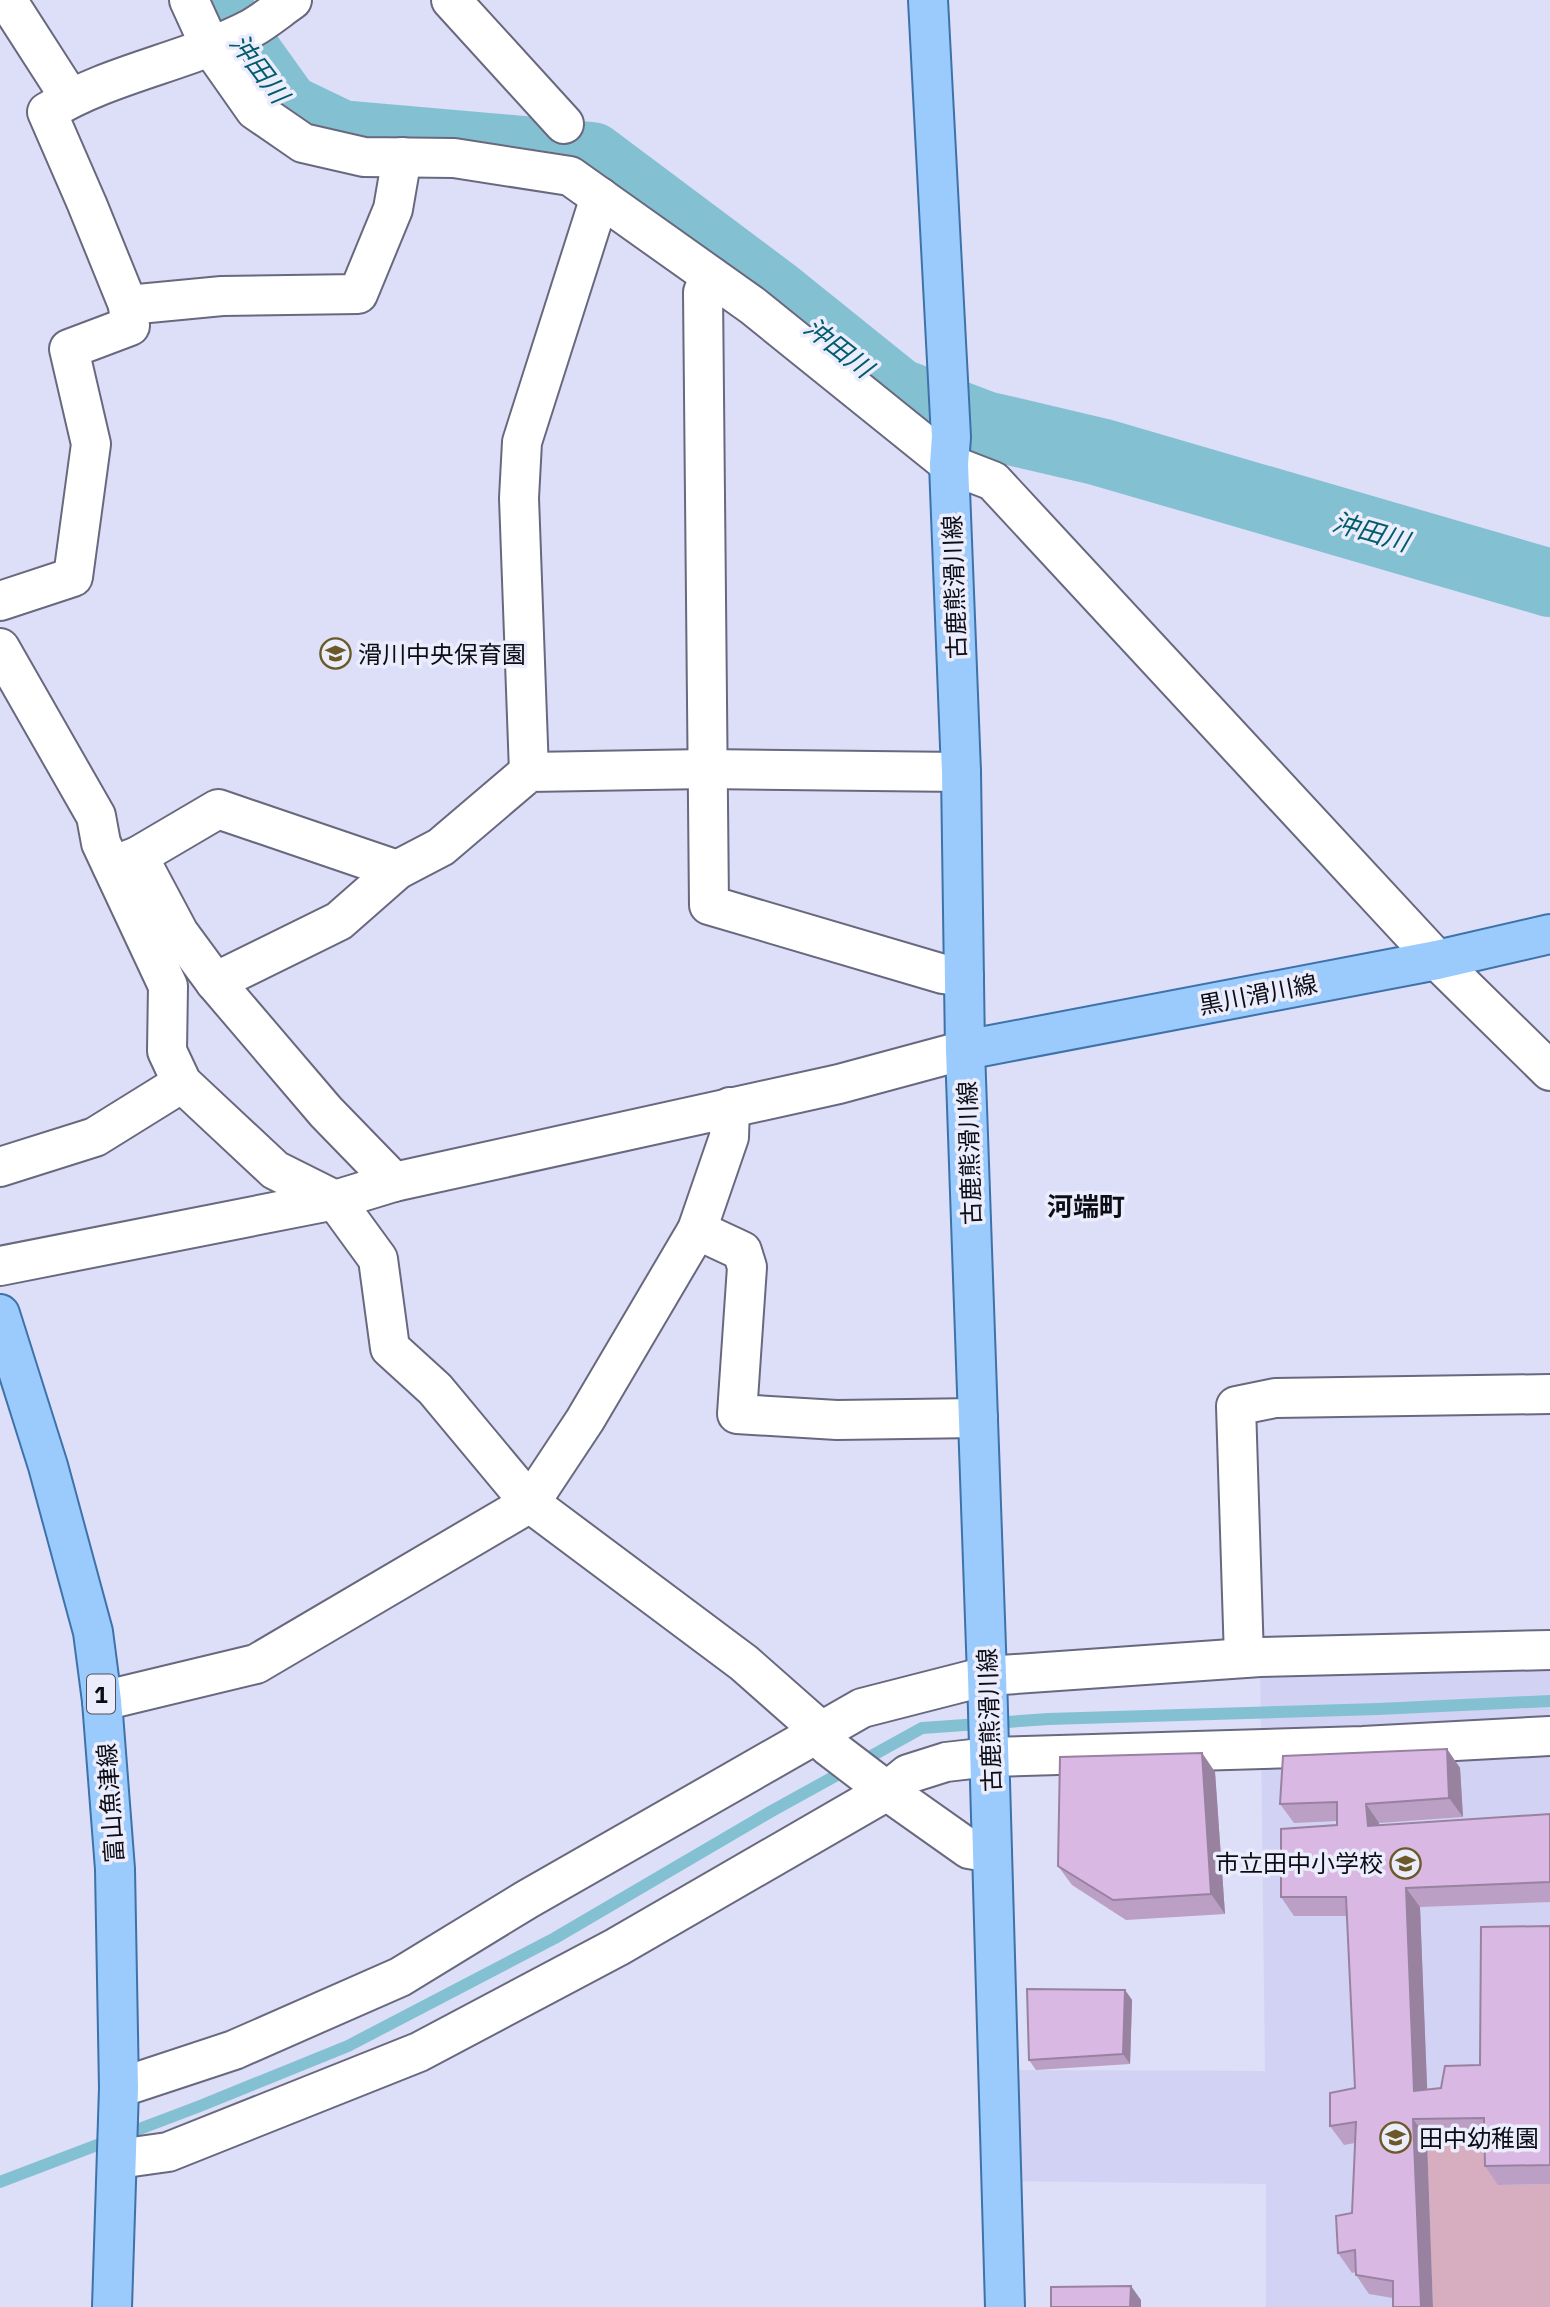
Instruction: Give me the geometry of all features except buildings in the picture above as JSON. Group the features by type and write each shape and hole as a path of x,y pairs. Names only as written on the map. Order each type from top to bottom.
{"main road":[{"name":"古鹿熊滑川線","path":"928,0 950,451 961,772 965,1050 990,1757 1005,2307"},
{"name":"黒川滑川線","path":"965,1050 1437,960 1550,934"},
{"name":"富山魚津線","path":"0,1314 48,1466 93,1632 102,1701 115,1869 119,2088 112,2307"}],"street":[{"path":"7,0 70,98"},
{"path":"189,0 210,46 255,110 303,143 364,157 454,158 570,176 993,481 1437,960 1550,1071"},
{"path":"0,601 73,577 91,444 69,349 130,326 128,305 47,112 70,98 210,46 247,13 292,0"},
{"path":"452,0 564,124"},
{"path":"128,305 222,296 358,294 393,209 402,158"},
{"path":"529,772 519,498 522,442 600,197"},
{"path":"710,276 703,292 709,905 943,974 964,977"},
{"path":"0,648 96,816 101,843 125,861 215,982 326,1112 394,1182"},
{"path":"215,982 339,920 397,870 441,847 529,772 706,769 961,772"},
{"path":"125,861 218,809 397,870"},
{"path":"125,861 168,986 167,1051 182,1083 275,1170 335,1200 378,1259 390,1348 435,1389 530,1503 744,1663 821,1731 828,1746 887,1791 969,1849 992,1853"},
{"path":"0,1266 335,1200 394,1182 839,1084 965,1050"},
{"path":"0,1167 95,1137 182,1083"},
{"path":"102,1701 256,1664 530,1503 585,1420 697,1230 729,1138 730,1107"},
{"path":"697,1230 742,1251 747,1267 737,1414 837,1420 978,1418"},
{"path":"1244,1658 1236,1406 1275,1398 1550,1394"},
{"path":"119,2088 234,2050 400,1977 526,1900 862,1709 987,1676 1244,1658 1550,1650"},
{"path":"118,2159 168,2152 419,2052 618,1947 887,1791 908,1774 946,1762 990,1757 1363,1746 1550,1736"}],"shaded area":[{"name":"市立田中小学校","path":"1550,1650 1550,2307 1266,2307 1266,2184 1001,2181 998,2070 1265,2071 1260,1657"},
{"path":"1497,2137 1499,2185 1550,2184 1550,2307 1433,2307 1427,2138"}],"waterway":[{"name":"沖田川","path":"216,0 229,27 287,108 341,134 592,156 775,293 898,392 985,425 1100,452 1550,583"},
{"path":"0,2182 348,2046 555,1938 770,1812 922,1728 1048,1719 1550,1701"}],"place":[{"name":"滑川中央保育園","path":"335,654"},
{"name":"市立田中小学校","path":"1406,1863"},
{"name":"田中幼稚園","path":"1396,2138"}],"district":[{"name":"河端町","path":"1086,1206"}]}
